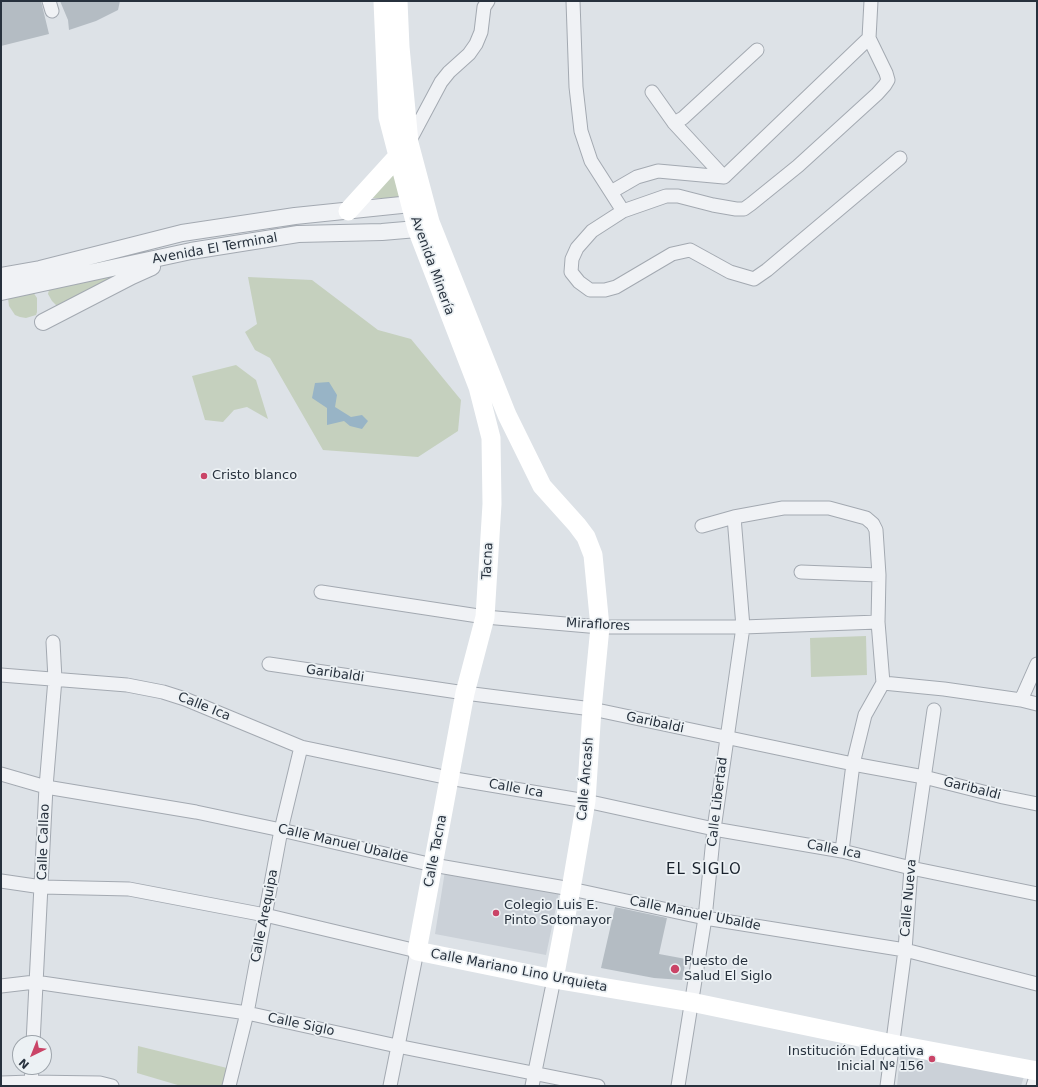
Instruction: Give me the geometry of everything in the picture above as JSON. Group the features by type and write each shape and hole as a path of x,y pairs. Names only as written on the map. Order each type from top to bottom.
{"main road":[{"name":"Avenida Minería","path":"383,1 388,117 403,149 418,201 423,226 478,387 491,438 492,504"},
{"name":"Avenida Minería","path":"398,1 403,149"},
{"path":"348,211 403,149"},
{"name":"Avenida Minería","path":"423,226 507,415 542,486"},
{"name":"Calle Áncash","path":"542,486 586,537 593,555 600,627 592,709 586,801 572,889 554,979"},
{"name":"Tacna","path":"485,617 492,504"},
{"name":"Calle Tacna","path":"417,951 466,693 485,617"},
{"name":"Calle Mariano Lino Urquieta","path":"417,951 554,979 691,1002 893,1044 1037,1071"}],"street":[{"path":"403,149 440,82 469,54 476,44 481,32 484,7 488,1"},
{"path":"573,1 576,87 582,131 591,161 623,211"},
{"path":"871,1 869,38 888,80 877,94 798,166 744,209 736,209 678,196 666,196 623,211 592,231 577,248 572,259 571,272 579,282 590,290 616,288 672,254 690,250 730,272 754,279 767,270 900,158"},
{"path":"611,192 637,177 658,170 724,177 869,38"},
{"path":"674,123 682,118 757,50"},
{"path":"652,92 674,123 724,177"},
{"name":"Avenida El Terminal","path":"1,276 40,269 182,233 295,216 348,211 418,201"},
{"path":"295,216 298,234"},
{"name":"Avenida El Terminal","path":"1,292 191,251 298,234 382,232 423,226"},
{"path":"42,322 132,276 191,251"},
{"path":"702,526 734,517 783,508 829,508 866,518 873,524 876,530 879,575 878,622 883,683 865,715 853,764 842,851"},
{"name":"Calle Libertad","path":"678,1086 705,918 714,829 743,627 734,517"},
{"path":"801,572 879,575"},
{"name":"Miraflores","path":"321,592 485,617 600,627 743,627 878,622"},
{"name":"Calle Callao","path":"33,1035 46,787 55,679 53,642"},
{"name":"Garibaldi","path":"269,664 466,693 592,709 726,738 924,777 1003,798 1037,804"},
{"path":"1021,700 1037,664"},
{"name":"Calle Ica","path":"1,675 127,685 163,692 185,699 301,747 449,778 586,801 714,829 842,851 911,868 1037,894"},
{"path":"883,683 944,689 1021,700 1037,704"},
{"name":"Calle Nueva","path":"887,1086 905,950 911,868 934,710"},
{"name":"Calle Arequipa","path":"229,1086 246,1013 281,830 301,747"},
{"name":"Calle Manuel Ubalde","path":"1,774 46,787 196,812 433,865 572,889 705,918 905,950 1037,984"},
{"name":"Calle Mariano Lino Urquieta","path":"1,881 42,887 129,889 265,915 417,951"},
{"name":"Calle Tacna","path":"390,1086 417,951"},
{"name":"Calle Áncash","path":"534,1080 554,979"},
{"name":"Calle Siglo","path":"1,986 35,982 246,1013 397,1046 534,1080 598,1086"},
{"path":"1033,1086 1037,1074"},
{"path":"1,1083 100,1083 112,1086"}],"shaded area":[{"name":"Colegio Luis E. Pinto Sotomayor","path":"445,871 559,893 546,955 435,934"},
{"name":"Institución Educativa Inicial Nº 156","path":"901,1048 1026,1070 1021,1086 897,1086"}],"green space":[{"path":"395,166 404,199 368,198"},
{"path":"125,271 61,305 56,305 48,294 51,288"},
{"path":"248,277 312,280 378,330 411,339 461,400 458,431 418,457 323,450 270,358 255,350 245,332 257,324"},
{"path":"33,292 37,298 36,315 26,318 15,315 9,306 8,298"},
{"path":"236,365 256,380 268,419 247,407 234,410 223,422 205,420 192,376"},
{"path":"866,636 867,675 811,677 810,638"},
{"path":"138,1046 227,1068 224,1086 181,1086 137,1073"}],"water":[{"path":"329,382 337,395 335,407 351,417 362,415 368,421 362,429 350,426 344,421 327,425 327,408 312,398 315,383"}],"building":[{"path":"1,1 41,1 49,34 1,46"},
{"path":"60,1 120,1 118,10 96,21 69,30 68,20"},
{"path":"615,907 667,918 659,954 686,959 682,980 654,978 601,968"}],"place":[{"name":"Cristo blanco","path":"204,476"},
{"name":"Colegio Luis E. Pinto Sotomayor","path":"496,913"},
{"name":"Puesto de Salud El Siglo","path":"675,969"},
{"name":"Institución Educativa Inicial Nº 156","path":"932,1059"}],"district":[{"name":"EL SIGLO","path":"704,870"}]}
